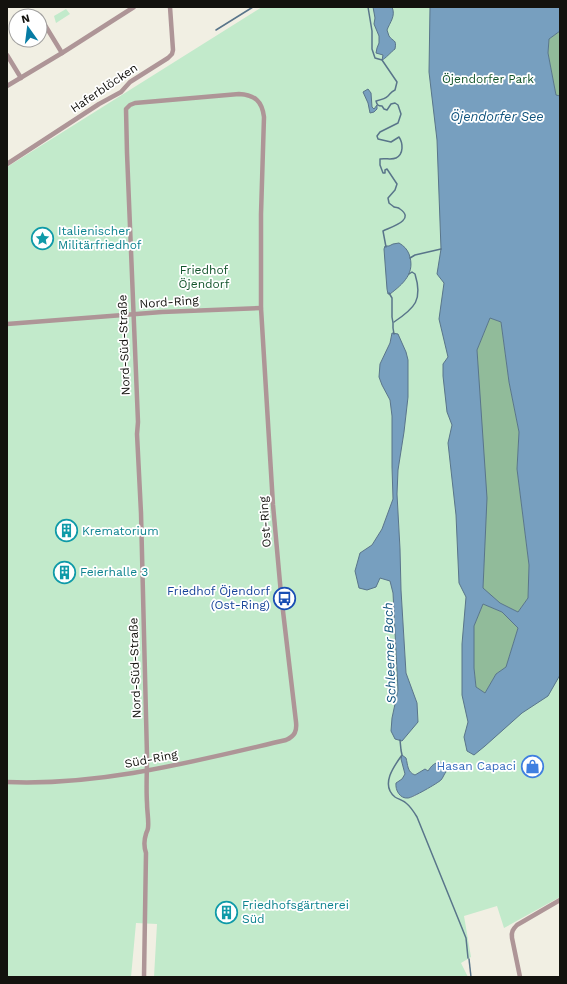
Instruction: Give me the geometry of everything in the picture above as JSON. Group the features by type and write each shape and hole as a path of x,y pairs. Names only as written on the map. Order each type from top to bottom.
{"street":[{"path":"7,86 134,7"},
{"name":"Haferblöcken","path":"7,164 99,104 121,92 130,82 168,58 172,54 173,50 170,7"},
{"path":"48,30 62,53"},
{"path":"7,54 21,78"},
{"name":"Nord-Süd-Straße","path":"144,977 146,852 144,848 145,836 148,830 148,811 146,783 147,770 141,512 126,114 127,107 130,105 240,94 254,97 260,104 263,112 261,308"},
{"name":"Nord-Ring","path":"7,324 176,311 261,308"},
{"name":"Ost-Ring","path":"261,308 280,594 297,726 295,734"},
{"name":"Süd-Ring","path":"7,782 24,783 69,781 99,778 147,770 216,757 286,740 295,734"},
{"path":"520,977 512,938 513,930 517,925 560,900"}],"green space":[{"name":"Friedhof Öjendorf","path":"262,7 560,7 560,897 504,928 497,906 464,916 471,957 461,963 468,977 154,977 157,924 136,923 131,977 7,977 7,167","holes":["392,333 408,361 408,397 398,470 397,494 406,673 417,703 418,722 392,718 398,690 393,593 390,580 380,578 360,553 372,545 382,529 393,499 392,416 390,400 382,385 380,364 390,343","406,758 408,768 412,774 415,775 425,769 428,771 431,766 441,780 415,796 408,798 396,783 402,779 405,774 401,759"]},
{"path":"66,9 70,14 56,23 54,16"},
{"path":"560,31 560,96 556,95 548,53 549,39"},
{"path":"490,318 501,322 509,382 519,432 517,469 529,565 528,598 518,612 500,603 483,589 484,552 477,350"},
{"path":"483,604 502,612 518,628 506,667 496,674 485,693 476,687 474,668 474,626"}],"water":[{"path":"373,7 392,7 393,10 392,19 387,30 389,36 395,42 395,49 382,60 383,55 376,53 379,43 379,36 374,24 375,18"},
{"name":"Öjendorfer See","path":"430,7 560,7 560,31 549,39 548,53 556,95 560,96 560,675 548,696 522,713 474,755 467,751 464,737 468,722 462,695 462,644 466,597 459,583 456,515 448,443 452,425 447,412 443,376 443,364 448,357 439,319 444,283 437,274 441,249 437,140 429,72","holes":["490,318 501,322 509,382 519,432 517,469 529,565 528,598 518,612 500,603 483,588 487,498 477,350","483,604 502,612 518,628 506,667 496,674 485,693 476,687 474,668 474,626"]},
{"path":"368,89 371,93 372,107 374,109 377,105 377,109 370,113 368,103 363,92"},
{"path":"399,243 408,252 411,267 404,282 388,294 384,249 385,246"},
{"path":"392,333 398,334 408,360 408,397 398,470 397,494 406,673 417,703 418,722 402,741 395,739 391,731 392,718 398,690 393,593 390,581 380,578 376,587 367,590 359,588 355,571 360,553 372,545 382,529 393,499 392,416 390,400 379,377 380,364 390,343"},
{"path":"402,755 406,758 409,770 412,774 415,775 425,769 428,771 433,765 441,762 445,766 446,772 441,780 430,787 408,798 405,798 400,796 396,786 396,783 402,779 405,774 401,759"}],"waterway":[{"path":"216,30 253,7"},
{"name":"Schleemer Bach","path":"368,7 372,31 372,49 375,58 382,60 397,82 395,90 385,98 376,102 378,105 387,110 391,104 395,103 398,105 401,114 398,123 380,132 377,136 378,139 391,142 399,137 402,145 402,151 396,158 380,159 380,165 383,173 385,173 385,170 387,169 397,184 395,190 388,198 389,203 394,207 399,208 404,213 405,217 400,223 383,231 386,247"},
{"path":"410,258 415,255 441,249"},
{"name":"Schleemer Bach","path":"394,322 412,308 417,297 418,290 415,274 412,272 409,274"},
{"name":"Schleemer Bach","path":"389,293 392,298 394,334"},
{"name":"Schleemer Bach","path":"400,740 402,755 392,770 389,787 395,797 408,805 417,817 466,938 468,958"},
{"name":"Schleemer Bach","path":"469,959 471,977"}],"place":[{"name":"Italienischer Militärfriedhof","path":"43,238"},
{"name":"Krematorium","path":"67,531"},
{"name":"Feierhalle 3","path":"65,572"},
{"name":"Friedhof Öjendorf (Ost-Ring)","path":"285,598"},
{"name":"Hasan Capaci","path":"532,766"},
{"name":"Friedhofsgärtnerei Süd","path":"226,912"}],"park label":[{"name":"Öjendorfer Park","path":"488,79"}]}
